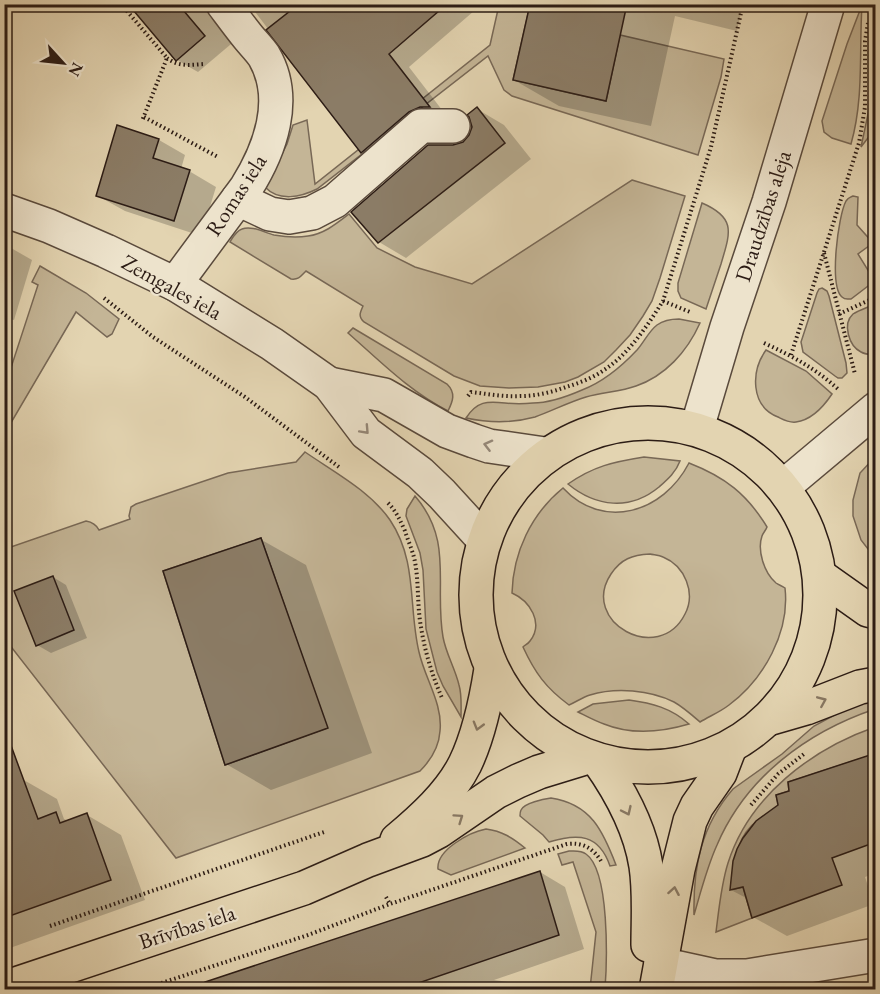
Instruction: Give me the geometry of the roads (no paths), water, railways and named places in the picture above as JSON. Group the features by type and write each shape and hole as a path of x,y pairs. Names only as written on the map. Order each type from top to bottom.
{"main road":[{"path":"645,421 697,428 730,442 750,455 783,487 808,529 820,576 819,615 810,653 793,689 768,719 750,734 730,747 700,761 665,768 632,769 593,759 548,737 515,707 491,669 474,605 483,539 508,492 545,454 593,430 645,421"},
{"path":"820,576 868,610 876,612"},
{"path":"368,860 411,828 446,793 459,774 473,744 487,696 491,669"},
{"path":"768,719 806,708 860,687 876,684"},
{"path":"654,981 690,821 697,806 720,773 730,747"},
{"path":"368,860 405,847 439,831 496,792 518,781 593,759"},
{"path":"593,759 615,785 637,832 646,864 654,981"},
{"name":"Brīvības iela","path":"4,988 304,888 368,860"}],"street":[{"name":"Romas iela","path":"175,284 255,173 271,137 275,115 272,76 264,57 223,4"},
{"name":"Draudzības aleja","path":"697,428 772,192 828,4"},
{"path":"238,199 270,214 290,217 312,213 335,201 420,126 453,126"},
{"name":"Zemgales iela","path":"4,210 49,226 175,284 272,344 329,384"},
{"path":"329,384 384,395 447,431 489,446 545,454"},
{"path":"329,384 366,433 420,473 483,539"},
{"path":"783,487 871,413"},
{"path":"654,981 747,976 876,956"}]}
